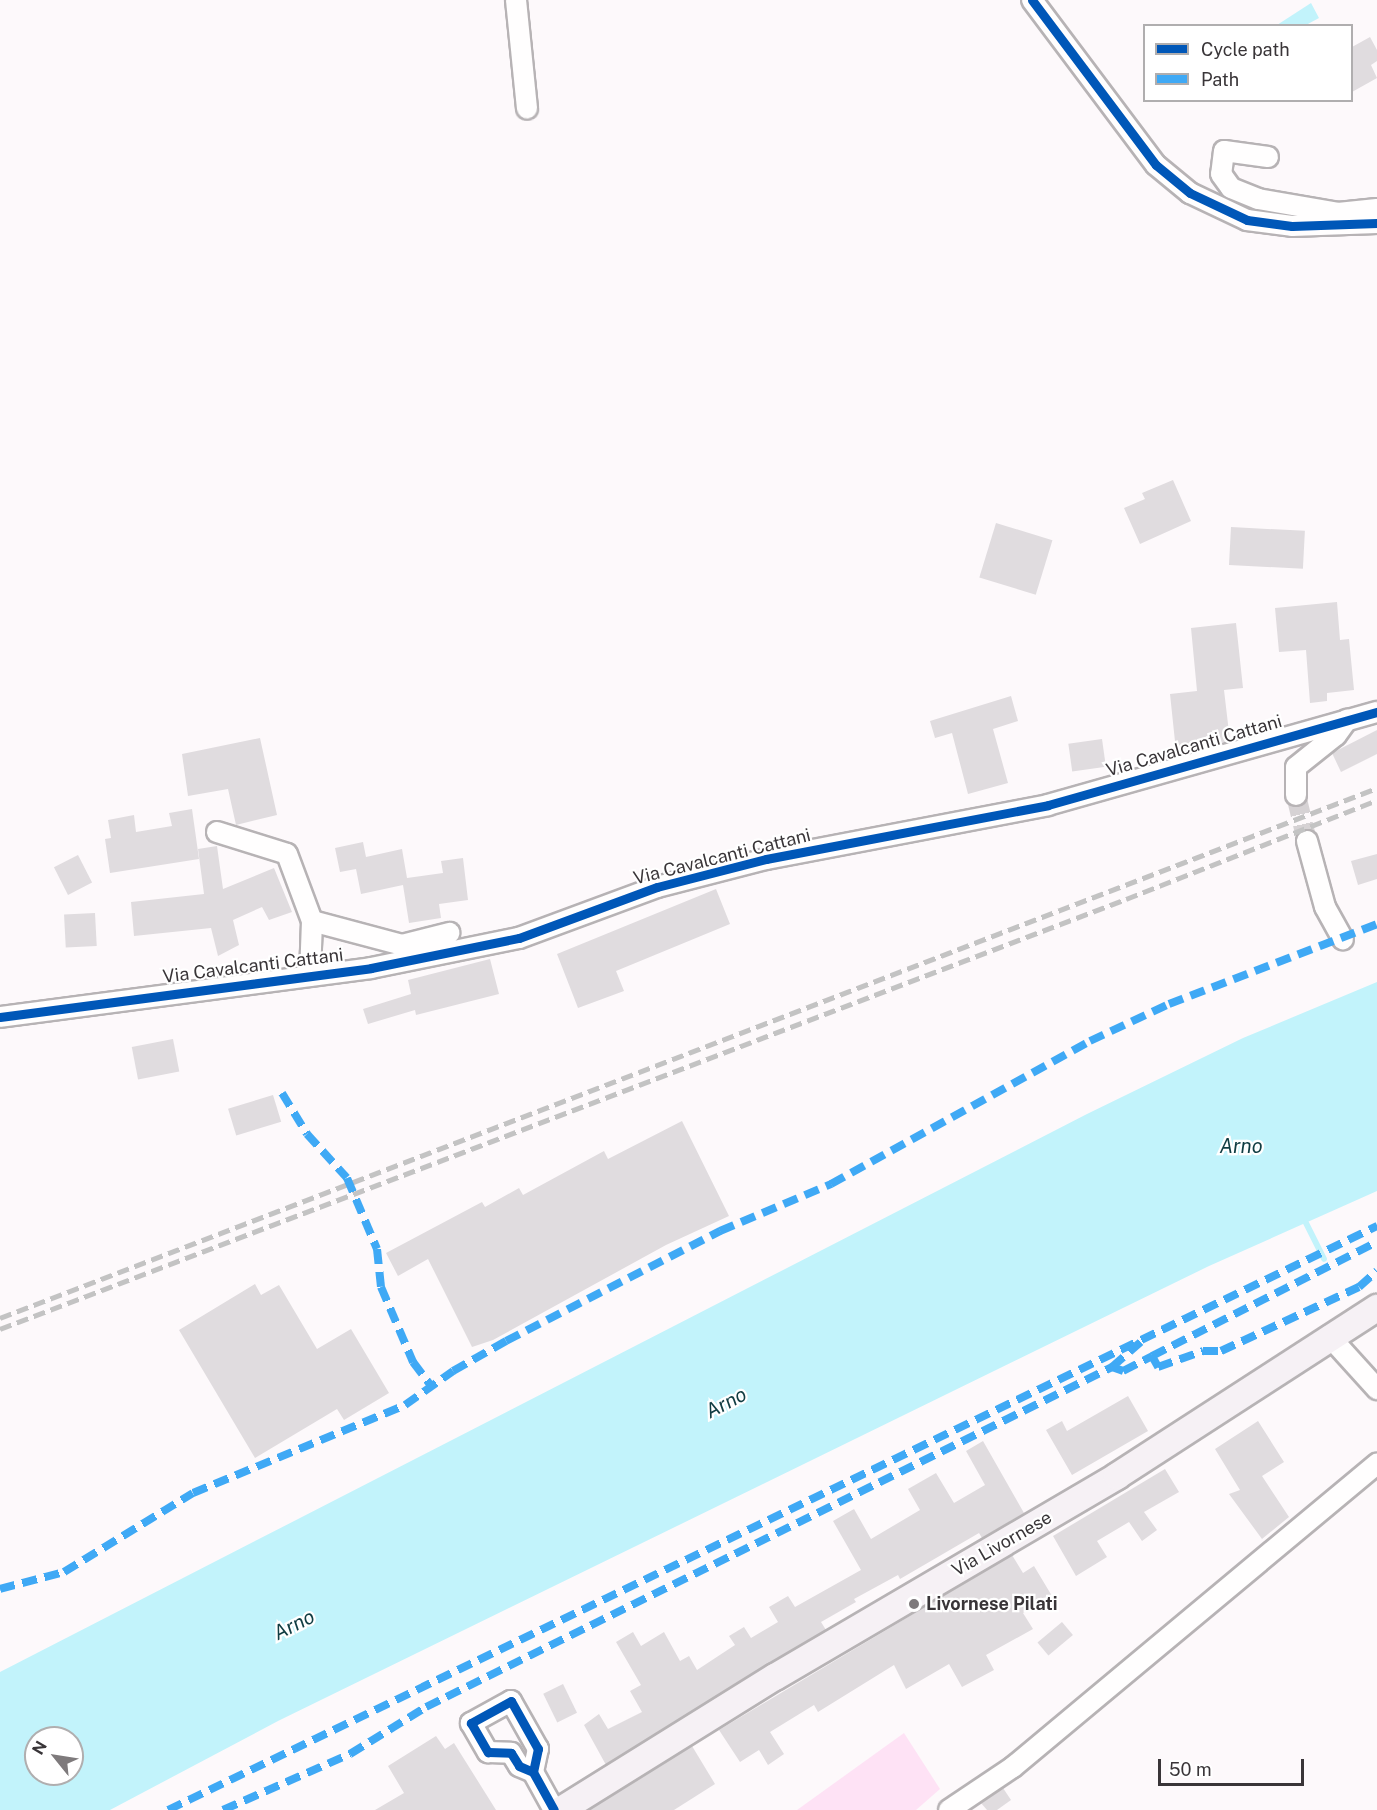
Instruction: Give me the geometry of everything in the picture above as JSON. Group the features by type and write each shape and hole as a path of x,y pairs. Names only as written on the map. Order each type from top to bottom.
{"main road":[{"name":"Via Livornese","path":"561,1810 786,1671 1117,1476 1329,1336 1377,1308"}],"street":[{"path":"516,0 527,108"},
{"path":"1032,0 1156,165 1190,193 1247,220 1292,226 1377,223"},
{"path":"1268,157 1224,151 1221,174 1231,188 1258,199 1338,213 1377,209"},
{"name":"Via Cavalcanti Cattani","path":"0,1017 371,968 519,938 668,884 766,859 1048,805 1377,712"},
{"path":"1296,795 1296,767 1336,735 1347,720"},
{"path":"217,832 287,854 312,921 310,976"},
{"path":"1307,841 1325,907 1343,939"},
{"path":"312,921 402,945 449,933"},
{"path":"1329,1336 1377,1389"},
{"path":"949,1810 1013,1767 1377,1464"},
{"path":"533,1772 554,1810"}],"shaded area":[{"path":"904,1733 940,1789 916,1810 797,1810"}],"water":[{"path":"1311,3 1319,18 1308,24 1279,24"},
{"name":"Arno","path":"1377,982 1377,1191 1209,1266 278,1721 110,1810 0,1810 0,1672 1087,1114 1243,1038"}],"building":[{"path":"1370,37 1377,50 1377,61 1371,65 1377,78 1353,91 1353,46"},
{"path":"1173,480 1191,521 1140,544 1124,508 1145,499 1142,493"},
{"path":"996,523 1052,540 1036,595 979,578"},
{"path":"1231,527 1305,531 1303,569 1229,565"},
{"path":"1337,602 1340,640 1349,639 1354,690 1327,693 1327,701 1310,703 1306,650 1279,652 1275,608"},
{"path":"1236,623 1243,688 1224,690 1230,741 1176,751 1170,694 1197,691 1191,628"},
{"path":"1011,696 1018,721 993,729 1008,783 968,794 952,733 935,738 930,721"},
{"path":"1377,730 1377,754 1341,772 1332,753"},
{"path":"260,738 277,815 236,825 228,789 188,796 182,754"},
{"path":"1102,739 1106,767 1072,771 1068,744"},
{"path":"192,809 199,859 110,873 105,839 111,838 108,820 134,815 136,832 172,826 169,813"},
{"path":"363,842 366,857 402,849 407,878 443,873 441,861 463,858 468,900 439,904 441,918 409,923 403,885 361,894 356,869 340,872 335,848"},
{"path":"217,846 223,889 274,868 292,912 269,920 262,907 233,920 239,945 218,956 211,928 134,936 131,902 204,894 198,849"},
{"path":"1377,854 1377,879 1358,885 1351,861"},
{"path":"78,855 92,883 68,895 54,867"},
{"path":"716,889 730,924 616,971 624,991 578,1008 557,954"},
{"path":"95,913 97,946 66,948 64,915"},
{"path":"490,959 499,994 416,1015 415,1010 368,1024 363,1009 411,994 408,980"},
{"path":"173,1039 179,1071 138,1079 132,1047"},
{"path":"273,1095 281,1122 236,1136 228,1109"},
{"path":"682,1121 729,1216 666,1245 493,1340 472,1347 428,1259 398,1276 386,1253 482,1202 485,1207 519,1188 523,1195 604,1151 608,1159"},
{"path":"255,1284 261,1295 279,1285 317,1349 351,1329 389,1393 344,1420 337,1409 255,1458 179,1330"},
{"path":"1128,1396 1148,1431 1072,1475 1046,1430 1062,1421 1067,1431"},
{"path":"1258,1421 1284,1462 1262,1476 1289,1517 1262,1539 1229,1494 1240,1490 1215,1449"},
{"path":"983,1441 1024,1513 982,1538 979,1533 900,1579 898,1575 854,1599 856,1602 821,1622 826,1630 606,1765 584,1725 599,1714 608,1729 642,1712 630,1691 641,1685 616,1642 633,1632 641,1646 664,1632 680,1661 689,1656 697,1670 735,1645 729,1636 744,1627 751,1638 778,1622 769,1607 788,1596 795,1607 861,1570 833,1521 854,1509 871,1539 920,1510 908,1489 936,1473 954,1503 985,1485 966,1451"},
{"path":"1165,1469 1179,1492 1144,1512 1157,1530 1142,1541 1129,1522 1097,1541 1107,1557 1076,1576 1053,1536"},
{"path":"1012,1555 1023,1573 1034,1566 1052,1596 1023,1613 1033,1629 986,1655 994,1670 962,1687 949,1664 906,1689 894,1665 818,1712 814,1705 770,1732 784,1754 768,1765 759,1750 740,1762 719,1730"},
{"path":"1062,1622 1073,1635 1048,1656 1037,1643"},
{"path":"563,1684 577,1713 557,1722 543,1694"},
{"path":"436,1736 445,1749 454,1743 496,1810 375,1810 404,1793 388,1766"},
{"path":"692,1746 715,1784 674,1810 589,1810"},
{"path":"1003,1788 1011,1800 997,1810 987,1810 981,1803"}],"waterway":[{"path":"1306,1223 1324,1259"}],"tunnel":[{"path":"1296,795 1307,841"}],"railway":[{"path":"0,1318 1377,788"},
{"path":"0,1329 1126,899 1377,800"}],"marked path":[{"path":"0,1589 64,1572 193,1493 405,1405 453,1371 506,1341 720,1231 831,1184 1090,1041 1169,1004 1377,924"},
{"path":"282,1093 307,1134 347,1178 377,1249 381,1287 413,1362 431,1386"},
{"path":"168,1810 1377,1226"},
{"path":"1152,1356 1377,1242"},
{"path":"223,1810 350,1754 426,1707 1112,1367 1123,1371 1152,1356 1158,1367 1203,1351 1221,1351 1359,1287 1377,1271"},
{"path":"1112,1367 1141,1342"}],"cycle path":[{"path":"1032,0 1156,165 1190,193 1247,220 1292,226 1377,223"},
{"path":"0,1017 371,968 519,938 657,887 766,859 1048,805 1377,712"},
{"path":"533,1772 538,1749 511,1701 471,1723 488,1752 511,1753 519,1766 533,1772 554,1810"}],"place":[{"name":"Livornese Pilati","path":"914,1604"}]}
